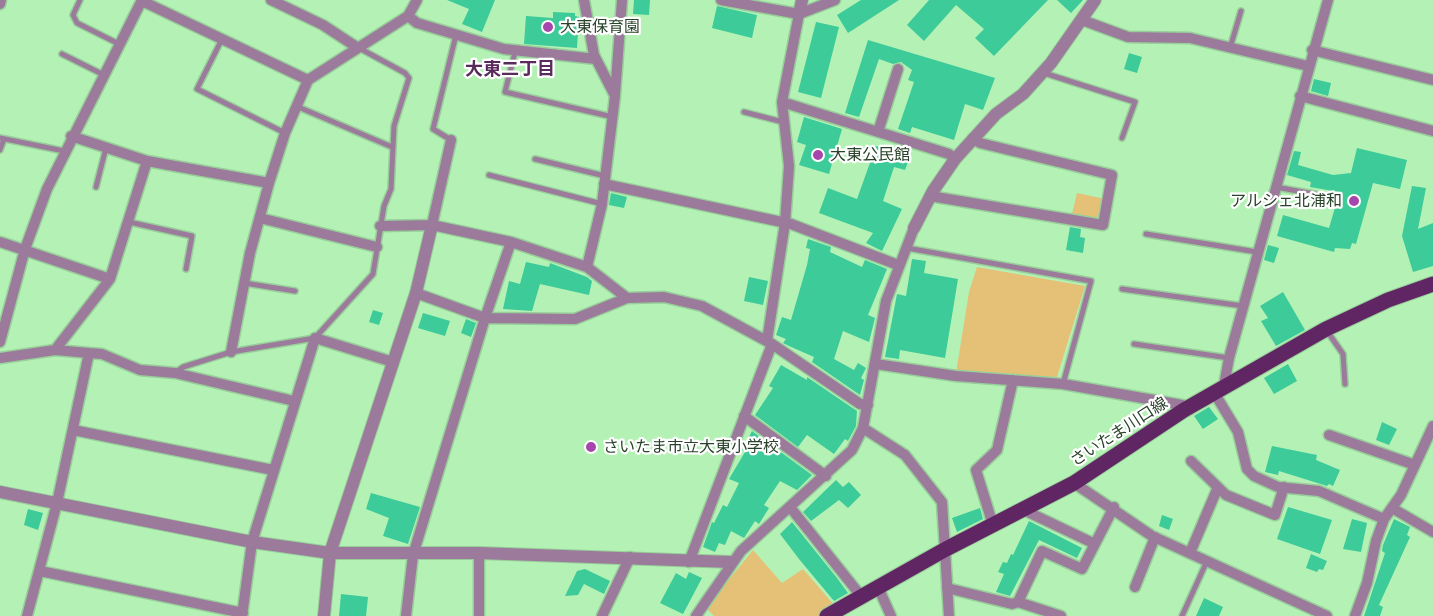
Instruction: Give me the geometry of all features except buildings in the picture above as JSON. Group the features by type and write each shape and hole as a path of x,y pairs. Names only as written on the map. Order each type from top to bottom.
{"main road":[{"name":"さいたま川口線","path":"827,616 946,549 1074,483 1184,410 1326,329 1388,300 1433,284"}],"street":[{"path":"271,0 323,25 358,48"},
{"path":"231,352 244,283 269,183 285,132 308,80 408,16 417,0"},
{"path":"584,0 596,59 615,96"},
{"path":"587,267 602,204 615,96 622,0"},
{"path":"722,0 799,14 835,0"},
{"path":"689,562 770,342 785,223 789,166 782,102 802,0"},
{"path":"696,616 731,562 852,450 863,428 886,301 905,248 930,196 955,159 973,138 996,114 1023,94 1043,73 1095,0"},
{"path":"1328,0 1312,50 1221,390 1238,432 1247,469 1254,476 1284,487 1320,491 1384,519"},
{"path":"0,342 25,249 46,189 71,136 142,1 308,80"},
{"path":"408,16 417,23 515,52 596,59"},
{"path":"1082,20 1128,37 1190,38 1308,66"},
{"path":"1312,50 1433,80"},
{"path":"878,132 898,69"},
{"path":"1300,96 1433,131"},
{"path":"782,102 949,154 955,159"},
{"path":"71,136 147,161 269,183"},
{"path":"930,196 1102,225 1112,175 980,143 973,138"},
{"path":"324,616 330,553 416,293 452,140"},
{"path":"55,350 110,279 147,161"},
{"path":"605,180 785,223 898,265"},
{"path":"260,218 377,247"},
{"path":"380,226 432,225 511,243 587,267 627,298"},
{"path":"0,242 110,279"},
{"path":"406,616 413,555 485,318 511,243"},
{"path":"416,293 485,318 575,319 627,298 664,297 702,306 770,342 860,404 868,405"},
{"path":"40,571 242,615 252,542 315,338 393,362"},
{"path":"0,358 55,350 102,354 140,370 175,373 294,400"},
{"path":"27,616 57,503 89,353"},
{"path":"876,364 956,376 1063,384 1182,405 1184,410"},
{"path":"993,525 976,470 997,450 1013,380"},
{"path":"744,416 826,476"},
{"path":"1355,616 1367,584 1376,541 1384,519 1415,465 1428,450 1433,426"},
{"path":"863,428 905,455 942,502 949,616"},
{"path":"73,430 273,470"},
{"path":"1329,435 1415,465"},
{"path":"1191,461 1226,495 1275,515 1284,487"},
{"path":"1074,483 1114,507 1155,537 1328,616"},
{"path":"1190,553 1218,487"},
{"path":"0,492 252,542 330,553 413,555 479,553 731,562"},
{"path":"790,507 861,596"},
{"path":"1018,602 1042,551 1082,569 1114,507"},
{"path":"1027,508 1030,513 1095,544"},
{"path":"1392,508 1433,532"},
{"path":"1135,586 1155,537"},
{"path":"479,553 480,616"},
{"path":"602,616 630,557"},
{"path":"878,587 891,616"},
{"path":"947,588 1012,604 1018,602 1061,616"}],"lane":[{"path":"80,0 72,15 77,23 120,45"},
{"path":"1230,48 1241,11"},
{"path":"452,140 433,129 456,34"},
{"path":"222,39 196,89 285,132"},
{"path":"175,373 183,367 231,352 315,338 373,274 380,226 391,189 394,126 409,78 405,73 358,48"},
{"path":"515,52 505,92 612,117"},
{"path":"62,54 104,75"},
{"path":"1043,73 1135,102 1122,138"},
{"path":"296,106 392,147"},
{"path":"744,112 784,122"},
{"path":"0,150 2,139 64,152"},
{"path":"96,187 106,148"},
{"path":"535,159 605,180"},
{"path":"489,175 602,204"},
{"path":"1275,186 1330,197 1337,196"},
{"path":"129,222 192,236 186,269"},
{"path":"1146,234 1257,252"},
{"path":"905,248 1092,281 1063,384"},
{"path":"244,283 295,291"},
{"path":"1122,289 1243,306"},
{"path":"1326,329 1343,354 1345,384"},
{"path":"1134,344 1228,358"},
{"path":"1182,616 1207,561"}],"shaded area":[{"path":"1077,193 1105,199 1101,219 1072,214"},
{"path":"977,267 1085,286 1057,377 956,373 969,292"},
{"path":"753,550 782,583 803,569 835,606 819,616 714,616 706,608"}],"place":[{"name":"大東保育園","path":"548,27"},
{"name":"大東公民館","path":"818,155"},
{"name":"アルシェ北浦和","path":"1354,201"},
{"name":"さいたま市立大東小学校","path":"591,447"}],"district":[{"name":"大東二丁目","path":"510,70"}]}
